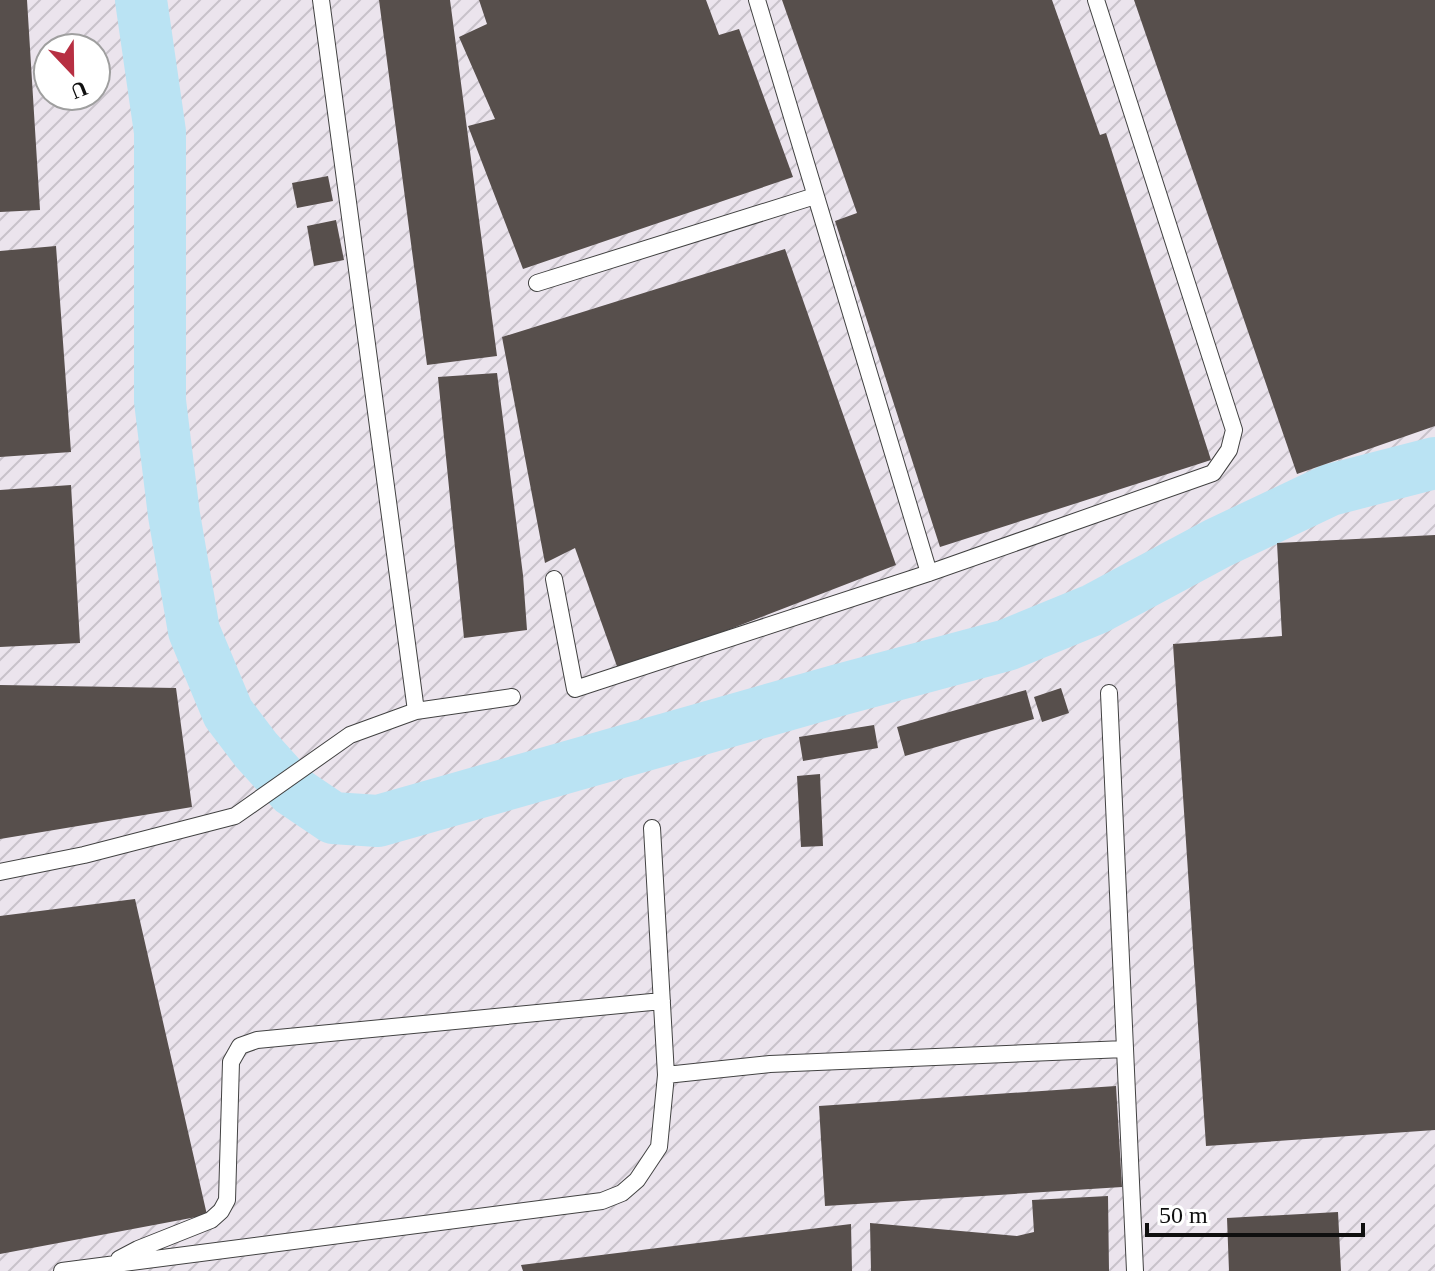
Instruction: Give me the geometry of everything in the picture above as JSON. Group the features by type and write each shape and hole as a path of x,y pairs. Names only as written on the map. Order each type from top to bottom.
{"lane":[{"path":"321,0 416,711"},
{"path":"757,0 929,573"},
{"path":"554,579 575,689 929,573 1213,473 1229,450 1234,430 1096,0"},
{"path":"537,283 815,196"},
{"path":"1109,693 1135,1271"},
{"path":"0,872 84,855 235,816 350,735 416,711 512,697"},
{"path":"62,1271 602,1201 622,1193 637,1180 659,1147 666,1075 652,828"},
{"path":"110,1265 138,1249 211,1220 221,1211 227,1200 231,1062 240,1046 257,1040 662,1001"},
{"path":"666,1075 770,1064 1125,1049"}],"shaded area":[{"path":"0,0 1435,0 1435,1271 0,1271"}],"building":[{"path":"0,0 27,0 40,210 0,212"},
{"path":"379,0 450,0 497,356 427,365"},
{"path":"479,0 706,0 719,35 739,29 793,177 523,269 468,126 495,119 459,37 487,24"},
{"path":"782,0 1052,0 1100,135 1106,133 1211,460 940,547 835,221 857,213"},
{"path":"1134,0 1435,0 1435,426 1297,474"},
{"path":"328,176 333,201 297,208 292,183"},
{"path":"336,220 344,260 314,266 307,226"},
{"path":"56,246 71,452 0,457 0,251"},
{"path":"785,249 896,565 619,672 575,548 545,563 502,337"},
{"path":"497,373 523,575 527,630 464,638 438,377"},
{"path":"71,485 80,643 0,647 0,490"},
{"path":"1435,535 1435,1130 1206,1146 1173,644 1282,636 1277,543"},
{"path":"0,685 176,688 192,807 0,839"},
{"path":"1061,688 1069,713 1042,722 1034,697"},
{"path":"1026,690 1034,719 905,756 897,727"},
{"path":"874,725 878,748 803,761 799,737"},
{"path":"820,774 823,846 801,847 797,776"},
{"path":"135,899 207,1215 0,1254 0,916"},
{"path":"1116,1086 1122,1187 825,1206 819,1106"},
{"path":"1108,1196 1109,1271 871,1271 870,1223 1017,1236 1034,1232 1032,1200"},
{"path":"1338,1212 1341,1271 1229,1271 1227,1218"},
{"path":"851,1224 852,1271 523,1271 521,1265"}],"waterway":[{"path":"141,0 160,132 160,401 174,515 194,631 228,713 293,791 333,818 378,821 1007,645 1095,609 1218,543 1330,490 1435,463"}]}
